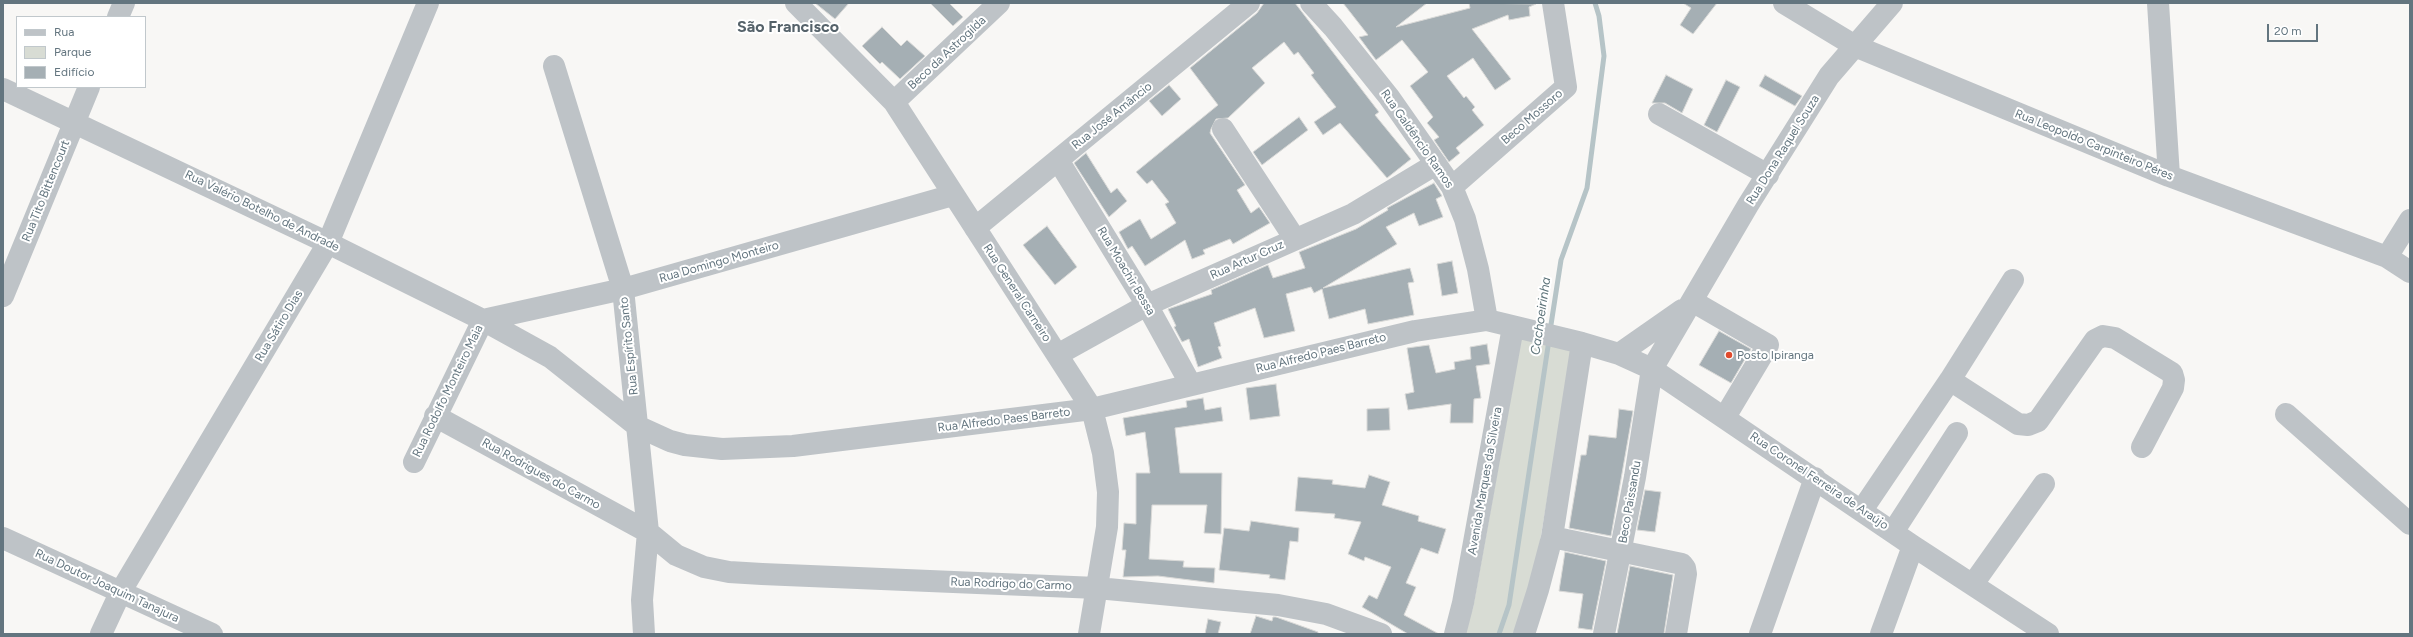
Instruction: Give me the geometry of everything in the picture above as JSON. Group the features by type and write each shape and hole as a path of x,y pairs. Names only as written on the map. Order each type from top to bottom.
{"street":[{"path":"118,16 124,3"},
{"name":"Rua Sátiro Dias","path":"101,634 121,592 328,243 428,3"},
{"name":"Rua General Carneiro","path":"796,3 894,102 1092,409 1103,453 1108,492 1107,526 1089,634"},
{"name":"Beco da Astrogilda","path":"894,102 999,3"},
{"name":"Rua José Amâncio","path":"975,228 1249,3"},
{"name":"Rua Galdêncio Ramos","path":"1311,3 1333,26 1375,80 1452,187 1465,219 1478,268 1487,320"},
{"name":"Beco Mossoro","path":"1452,187 1566,87 1553,3"},
{"name":"Rua Leopoldo Carpinteiro Péres","path":"1784,3 1855,46 2169,176 2387,257 2410,272"},
{"name":"Rua Dona Raquel Souza","path":"1652,368 1748,205 1829,76 1892,3"},
{"path":"2158,3 2169,176"},
{"name":"Rua Espírito Santo","path":"554,66 623,289 648,532 642,600 644,634"},
{"name":"Rua Tito Bittencourt","path":"3,296 89,88"},
{"name":"Rua Valério Botelho de Andrade","path":"3,89 328,243 518,339"},
{"path":"1659,114 1768,175"},
{"path":"1223,129 1295,239"},
{"name":"Rua Moachir Bessa","path":"1058,160 1147,305 1191,385"},
{"name":"Rua Artur Cruz","path":"1056,355 1147,305 1353,214 1436,164"},
{"name":"Rua Domingo Monteiro","path":"483,320 623,289 953,195"},
{"path":"2387,257 2410,220"},
{"path":"1862,510 1950,380 2013,280"},
{"path":"1690,304 1768,346 1725,417"},
{"name":"Rua Dona Raquel Souza","path":"1619,354 1690,304"},
{"name":"Rua Rodolfo Monteiro Maia","path":"414,462 435,416 483,320"},
{"name":"Rua Alfredo Paes Barreto","path":"518,339 573,373 637,426 670,441 685,445 722,449 753,449 1092,409 1415,331 1487,320 1575,341"},
{"name":"Avenida Marques da Silveira","path":"1455,634 1463,603 1518,328"},
{"path":"1950,380 2018,424 2028,425 2038,421 2095,340 2103,336 2115,338 2172,373 2174,380 2173,388 2142,447"},
{"path":"1524,634 1538,590 1552,537 1575,341"},
{"name":"Rua Coronel Ferreira de Araújo","path":"1575,341 1619,354 1652,368 1913,546 2048,634"},
{"name":"Beco Paissandu","path":"1604,634 1652,368"},
{"path":"2286,414 2410,524"},
{"name":"Rua Rodrigues do Carmo","path":"435,416 648,532"},
{"path":"1893,532 1958,433"},
{"path":"1760,634 1815,478"},
{"path":"1973,584 2044,484"},
{"name":"Rua Rodrigo do Carmo","path":"648,532 676,555 704,567 729,572 1097,588 1306,609 1347,621 1381,634"},
{"path":"1552,537 1682,564 1685,568 1682,604 1676,634"},
{"name":"Rua Doutor Joaquim Tanajura","path":"3,538 212,634"},
{"path":"1881,634 1913,546"}],"green space":[{"path":"1522,335 1573,346 1539,547 1520,634 1463,634 1473,608"}],"building":[{"path":"815,3 849,3 835,19"},
{"path":"930,3 949,3 963,17 953,26"},
{"path":"1264,3 1295,3 1379,112 1375,115 1411,159 1387,178 1340,123 1323,135 1314,122 1336,107 1311,75 1314,73 1298,52 1294,55 1284,42 1252,68 1265,83 1228,118 1216,119 1210,133 1245,185 1237,190 1251,213 1259,207 1270,223 1233,244 1230,239 1203,250 1205,254 1192,259 1185,240 1145,266 1132,246 1128,249 1119,232 1140,219 1151,239 1176,223 1165,204 1169,202 1152,180 1147,184 1136,172 1218,105 1190,68 1257,13"},
{"path":"1343,3 1427,3 1396,27 1470,8 1469,3 1536,4 1529,7 1530,16 1509,20 1508,15 1472,29 1511,79 1495,90 1473,58 1447,76 1464,98 1466,96 1475,107 1472,110 1484,125 1456,148 1460,153 1449,162 1434,140 1439,137 1427,123 1433,117 1410,86 1428,72 1402,40 1376,60 1359,37 1368,35"},
{"path":"1683,3 1717,3 1693,34 1680,25 1691,8"},
{"path":"882,27 901,46 907,40 925,56 900,79 882,62 880,64 862,46"},
{"path":"1666,75 1693,89 1682,113 1665,103 1652,103"},
{"path":"1765,75 1802,96 1795,106 1759,86"},
{"path":"1726,80 1740,87 1717,132 1704,125"},
{"path":"1169,85 1181,99 1162,116 1149,101"},
{"path":"1299,117 1308,130 1262,165 1253,152"},
{"path":"1086,153 1111,193 1117,188 1127,201 1109,217 1074,163"},
{"path":"1434,183 1442,196 1436,199 1443,217 1419,226 1414,213 1386,227 1397,244 1323,288 1410,268 1414,282 1408,283 1414,315 1368,324 1365,309 1329,319 1322,289 1314,293 1311,287 1286,294 1295,331 1264,338 1255,308 1214,323 1221,346 1218,347 1222,358 1198,367 1189,339 1182,342 1174,327 1176,326 1168,309 1212,294 1211,290 1268,265 1273,278 1305,268 1299,252 1356,229 1388,210 1387,208"},
{"path":"1047,226 1077,267 1055,285 1023,245"},
{"path":"1452,261 1458,293 1442,296 1437,264"},
{"name":"Posto Ipiranga","path":"1719,331 1751,349 1731,383 1699,365"},
{"path":"1487,344 1490,364 1476,366 1481,398 1474,399 1473,423 1450,423 1451,404 1408,410 1405,394 1414,392 1407,348 1429,345 1436,373 1455,369 1454,362 1471,359 1470,347"},
{"path":"1276,384 1280,416 1250,420 1246,388"},
{"path":"1203,398 1205,410 1221,407 1223,421 1175,428 1180,473 1222,473 1221,534 1204,533 1207,505 1152,505 1149,559 1184,561 1183,567 1215,568 1214,583 1158,576 1123,577 1126,550 1122,550 1124,523 1136,524 1136,473 1150,473 1145,432 1126,436 1123,418 1187,407 1186,401"},
{"path":"1389,408 1390,430 1367,431 1367,409"},
{"path":"1619,409 1633,411 1611,536 1569,528 1581,455 1586,455 1589,435 1616,438"},
{"path":"1369,475 1390,482 1382,505 1419,516 1418,521 1446,529 1438,554 1421,548 1406,583 1416,587 1404,615 1439,634 1408,634 1362,607 1369,595 1377,599 1391,567 1365,557 1364,561 1348,554 1361,522 1334,518 1335,514 1295,511 1298,477 1333,480 1332,484 1365,488"},
{"path":"1645,490 1661,492 1655,532 1637,530"},
{"path":"1251,521 1299,528 1298,542 1290,541 1285,580 1269,578 1270,575 1219,570 1224,528 1249,531"},
{"path":"1565,552 1606,561 1592,630 1578,628 1583,594 1559,591"},
{"path":"1630,566 1673,575 1664,634 1617,634"},
{"path":"1256,616 1272,621 1273,617 1276,617 1318,632 1318,634 1250,634"},
{"path":"1208,619 1221,622 1218,634 1205,634"}],"waterway":[{"name":"Cachoeirinha","path":"1550,331 1561,260 1587,188 1604,56 1599,16 1595,3"},
{"name":"Cachoeirinha","path":"1499,634 1509,605 1549,340"}],"place":[{"name":"Posto Ipiranga","path":"1729,355"}],"district":[{"name":"São Francisco","path":"788,27"}]}
